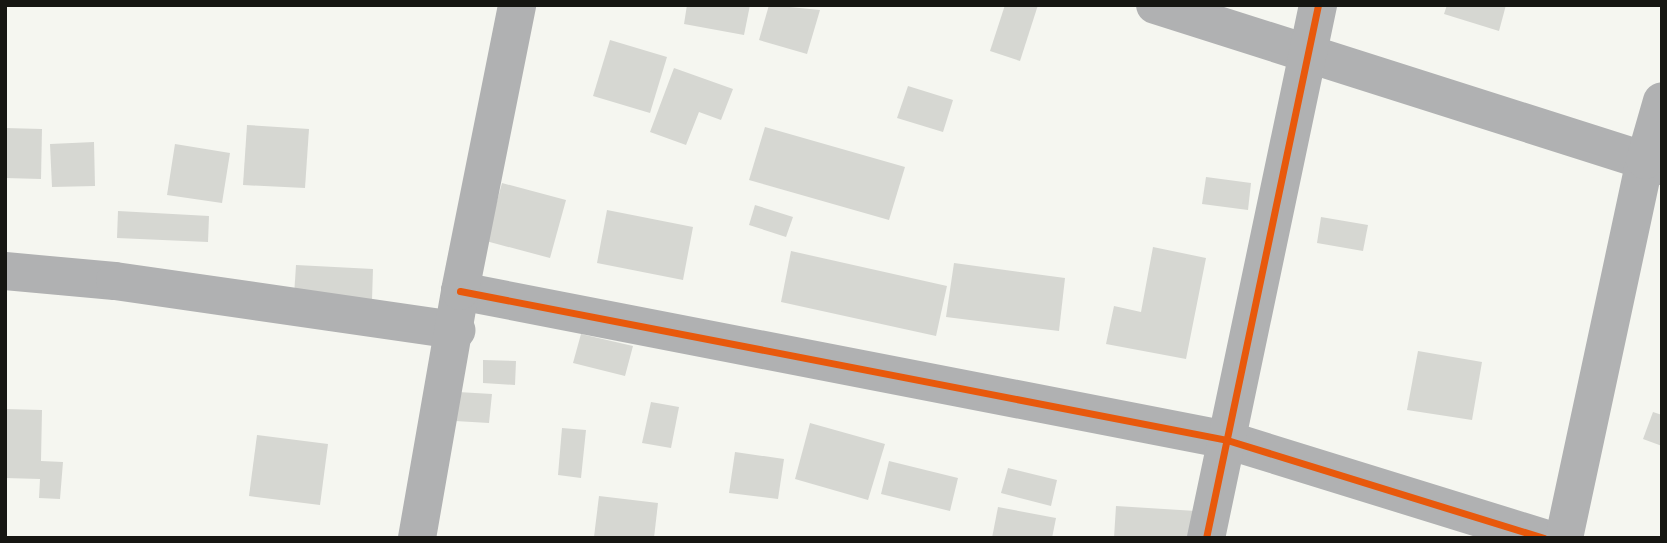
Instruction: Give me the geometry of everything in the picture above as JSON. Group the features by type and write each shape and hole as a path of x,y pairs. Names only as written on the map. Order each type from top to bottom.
{"street":[{"path":"417,538 456,330 460,291 517,5"},
{"path":"1155,5 1308,51 1653,163"},
{"path":"1206,538 1318,5"},
{"path":"1564,538 1653,163 1662,101"},
{"path":"5,271 115,281 456,330"},
{"path":"460,291 1227,440 1544,538"}],"building":[{"path":"687,5 750,5 744,35 684,24"},
{"path":"769,5 820,10 807,54 759,40"},
{"path":"1005,5 1038,5 1020,61 990,51"},
{"path":"1447,5 1506,5 1499,31 1444,14"},
{"path":"610,40 667,57 650,113 593,96"},
{"path":"674,68 733,89 721,120 699,112 686,145 650,132"},
{"path":"908,86 953,100 943,132 897,118"},
{"path":"247,125 309,129 305,188 243,185"},
{"path":"765,127 905,167 889,220 749,180"},
{"path":"5,128 42,129 41,179 5,178"},
{"path":"94,142 95,186 52,187 50,144"},
{"path":"175,144 230,153 222,203 167,195"},
{"path":"1206,177 1251,183 1248,210 1202,204"},
{"path":"502,183 566,200 550,258 486,241"},
{"path":"755,205 793,217 786,237 749,225"},
{"path":"607,210 693,227 683,280 597,263"},
{"path":"118,211 209,216 208,242 117,238"},
{"path":"1321,217 1368,225 1363,251 1317,243"},
{"path":"1153,247 1206,258 1186,359 1106,344 1114,306 1141,312"},
{"path":"791,251 947,286 936,336 781,302"},
{"path":"954,263 1065,278 1059,331 946,317"},
{"path":"296,265 373,269 372,300 294,296"},
{"path":"581,334 633,346 625,376 573,363"},
{"path":"1418,351 1482,362 1472,420 1407,410"},
{"path":"483,360 516,361 515,385 483,383"},
{"path":"458,392 492,394 489,423 455,421"},
{"path":"651,402 679,407 671,448 642,443"},
{"path":"5,409 42,410 41,461 63,462 60,499 39,498 40,479 5,478"},
{"path":"1653,412 1662,415 1662,446 1643,439"},
{"path":"810,423 885,444 868,500 795,479"},
{"path":"562,428 586,430 581,478 558,475"},
{"path":"257,435 328,444 320,505 249,496"},
{"path":"735,452 784,459 778,499 729,493"},
{"path":"889,461 958,478 950,511 881,494"},
{"path":"1008,468 1057,480 1051,506 1001,493"},
{"path":"599,496 658,503 654,538 594,537"},
{"path":"1116,506 1196,511 1194,538 1114,538"},
{"path":"998,507 1056,518 1052,538 992,538"}],"cycle path":[{"path":"1206,538 1318,5"},
{"path":"460,291 1227,440 1544,538"}]}
